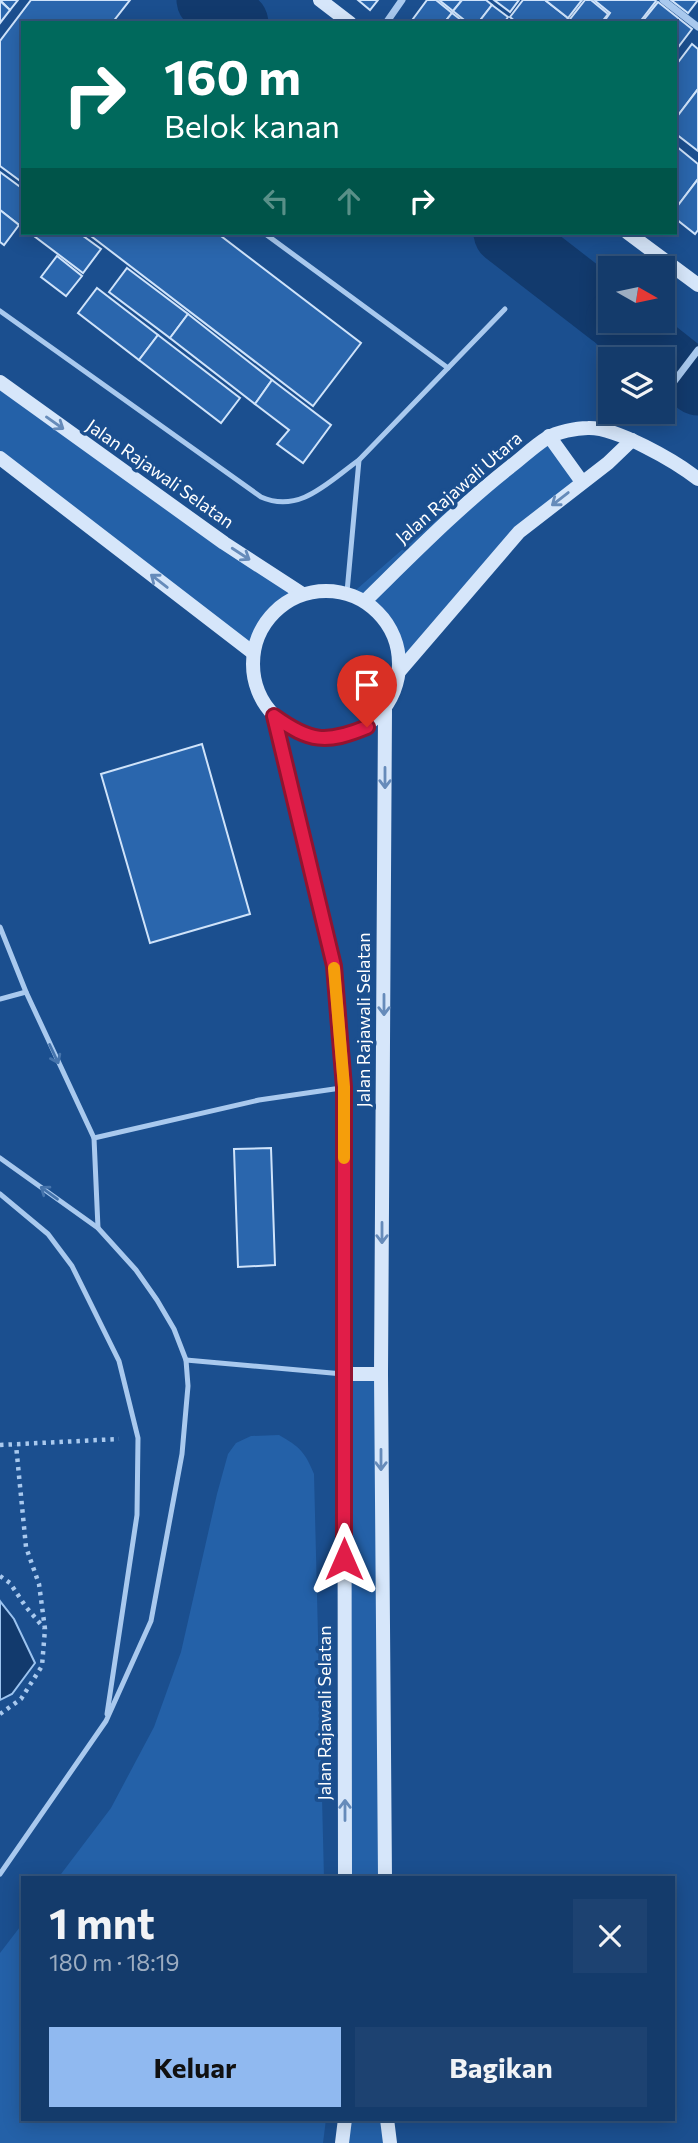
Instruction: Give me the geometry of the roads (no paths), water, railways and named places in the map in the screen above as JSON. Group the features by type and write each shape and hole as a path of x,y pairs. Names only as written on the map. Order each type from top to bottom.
{"main road":[{"path":"320,0 347,21"},
{"path":"631,235 698,285"},
{"name":"Jalan Rajawali Selatan","path":"0,382 224,543 301,593"},
{"name":"Jalan Rajawali Utara","path":"365,601 452,516 549,436 590,428 601,429 632,440 698,478"},
{"path":"549,436 582,482"},
{"path":"397,674 519,532 608,463 632,440"},
{"path":"0,458 252,652"},
{"path":"328,589 347,592 365,601 390,630 397,649 395,691 385,709 367,727 344,736 319,738 295,731 274,716 259,691 252,652 261,627 278,606 301,593 328,589"},
{"name":"Jalan Rajawali Selatan","path":"385,709 381,1374 385,1876"},
{"name":"Jalan Rajawali Selatan","path":"274,716 334,966 344,1087 345,1876"},
{"path":"344,1374 381,1374"},
{"path":"342,2143 345,2121"},
{"path":"387,2121 390,2143"}],"street":[{"path":"387,21 402,0"},
{"path":"663,0 698,27"},
{"path":"675,380 698,350"}],"lane":[{"path":"267,235 448,368"},
{"path":"0,311 261,497 274,503 290,503 304,499 359,460 505,309"},
{"path":"347,592 359,460"},
{"path":"0,927 26,992 94,1138 98,1228"},
{"path":"0,999 26,992"},
{"path":"94,1138 259,1100 344,1087"},
{"path":"0,1158 98,1228 136,1270 174,1329 186,1360 188,1386 182,1454 151,1621 106,1721 0,1874"},
{"path":"0,1194 48,1234 72,1266 119,1361 138,1438 137,1515 106,1721"},
{"path":"186,1360 344,1374"}],"waterway":[{"path":"208,0 234,21"},
{"path":"508,235 598,305"},
{"path":"633,333 698,384"}]}
